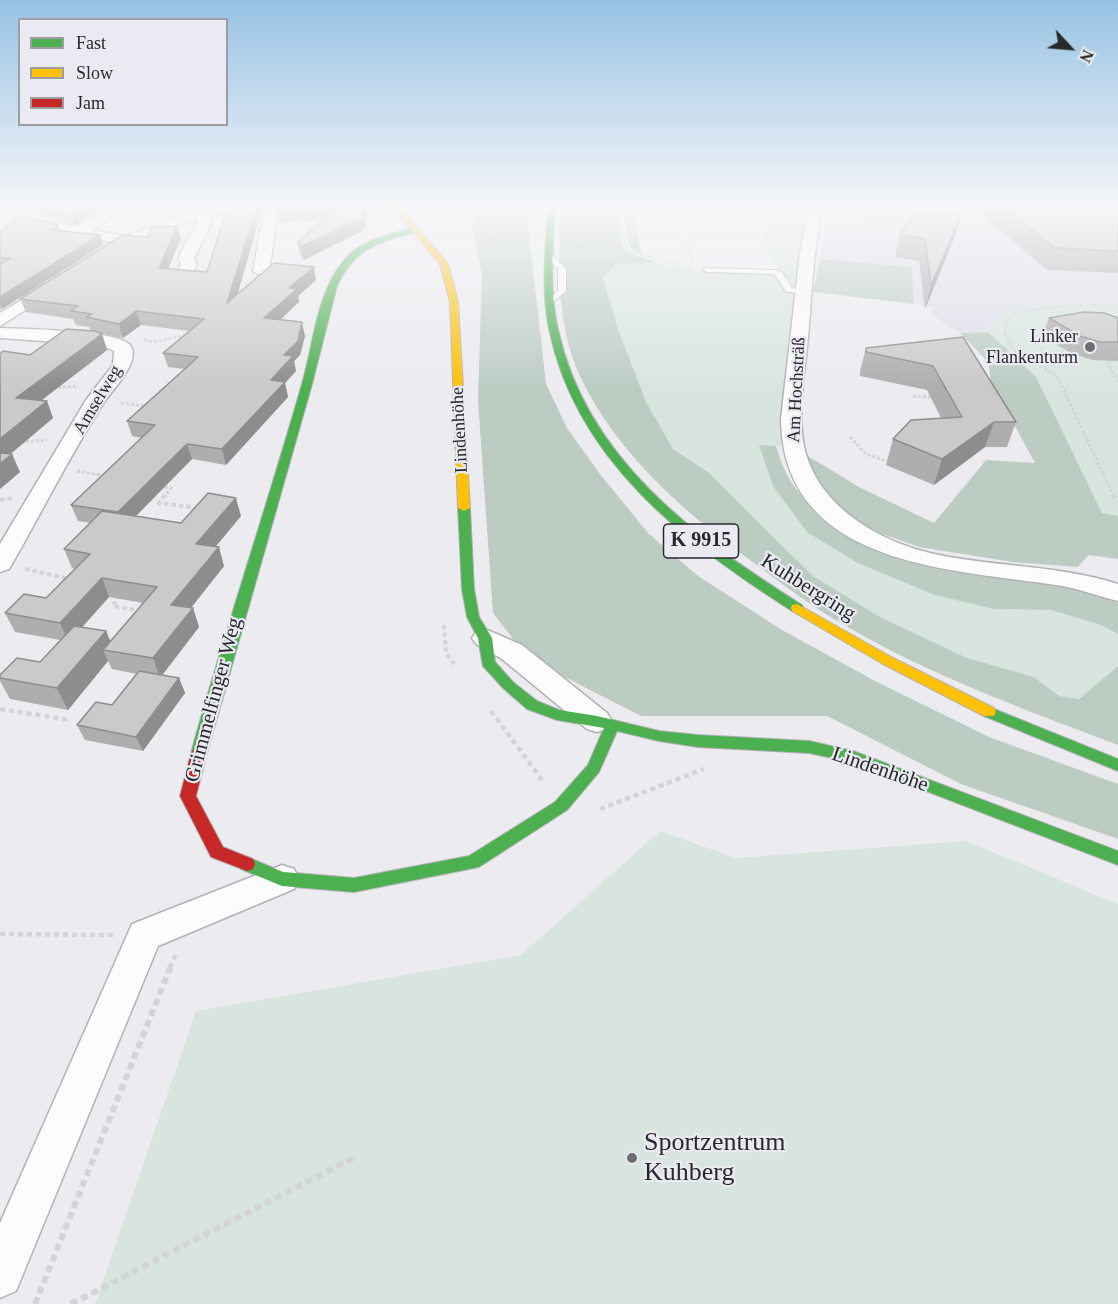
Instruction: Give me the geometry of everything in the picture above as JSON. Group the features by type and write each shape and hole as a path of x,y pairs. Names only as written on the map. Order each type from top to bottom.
{"street":[{"path":"184,273 187,267"},
{"path":"261,271 262,267"},
{"name":"Grimmelfinger Weg","path":"343,267 339,272 233,625 188,796 217,852 282,879 354,885 473,862 561,806 594,768 605,723"},
{"name":"Lindenhöhe","path":"443,267 450,280 454,302 468,589 473,617 485,638 512,652 605,723 698,741 809,747 853,757 1118,858"},
{"name":"Kuhbergring","path":"548,267 549,304 564,368 587,414 619,462 672,519 796,608 932,685 1035,734 1118,765"},
{"name":"Am Hochsträß","path":"807,267 793,403 792,443 797,465 807,486 825,508 852,528 904,554 953,565 1067,578 1118,593"},
{"path":"0,321 71,275"},
{"name":"Amselweg","path":"0,333 104,340 123,348 122,365 56,468 0,564"},
{"path":"0,1275 145,935 282,879"}],"lane":[{"path":"549,304 562,291 562,269 560,267"},
{"path":"707,270 774,272 779,274 789,290 804,291"}],"path":[{"path":"689,267 707,270"},
{"path":"700,267 707,270"},
{"path":"773,267 774,272"},
{"path":"227,304 261,271"},
{"path":"1118,305 1058,304 1034,308 1010,315 1004,331 1005,340 1015,351 1040,368 1057,376 1110,492 1118,501"},
{"path":"153,342 188,334"},
{"path":"1118,365 1108,363 1118,381"},
{"name":"Amselweg","path":"45,389 79,386"},
{"path":"923,389 924,396"},
{"path":"913,396 943,397"},
{"path":"934,397 938,403"},
{"name":"Amselweg","path":"129,404 151,406"},
{"path":"850,437 866,454 889,462"},
{"name":"Amselweg","path":"10,442 42,440"},
{"path":"56,468 113,478"},
{"path":"156,485 171,488 159,503 202,509"},
{"path":"44,573 78,580"},
{"path":"124,589 113,606 142,612"},
{"path":"0,709 70,720"},
{"path":"591,813 706,768"},
{"path":"35,1304 191,918"},
{"path":"0,934 145,935"},
{"path":"71,1304 357,1156"}],"shaded area":[{"path":"481,267 533,267 546,384 567,428 600,474 648,533 698,576 782,630 877,682 989,737 1118,784 1118,839 961,784 827,716 641,716 543,666 514,640 493,613 478,401"},
{"path":"559,267 613,267 603,277 618,329 646,402 673,449 708,472 813,576 880,617 967,658 1034,677 1059,696 1079,699 1118,666 1118,745 944,676 877,643 805,600 695,517 650,475 611,428 594,403 580,376 566,336"},
{"path":"612,267 682,267 719,273 772,273 786,292 794,292 781,413 781,446 760,445 773,486 994,609 1051,610 1101,625 1118,634 1118,666 1079,699 1059,696 1034,677 967,658 880,617 813,576 708,472 673,449 646,402 618,329 603,277"},
{"path":"776,267 800,267 797,289 791,289"},
{"path":"818,267 912,267 914,304 813,292"},
{"path":"912,267 1118,267 1118,304 1049,305 1002,316 988,332 960,333 930,314 934,307 914,304"},
{"path":"1118,304 1118,516 1102,513 1036,378 988,332 1002,316 1019,307"},
{"path":"988,332 1036,377 1102,513 1118,516 1118,559 1089,555 1078,567 1013,562 919,547 868,529 822,492 803,453 859,487 934,523 986,460 1035,463 991,382 988,362 960,333"},
{"path":"759,445 776,446 793,485 809,502 888,552 917,563 1044,582 1093,594 1118,603 1118,634 1101,625 1051,610 994,609 935,595 858,563 807,532 773,486"},
{"name":"Sportzentrum Kuhberg","path":"660,831 736,858 966,841 1118,904 1118,1304 95,1304 196,1011 521,955"}],"building":[{"path":"0,267 49,267 0,297"},
{"path":"72,267 159,267 207,272 209,267 238,267 227,303 269,267 314,267 289,288 297,289 264,318 302,322 298,341 284,355 293,356 271,380 285,382 222,449 187,444 118,512 71,505 155,425 127,421 198,357 163,353 204,319 136,311 119,324 86,317 92,314 71,311 78,306 20,299"},
{"path":"929,267 939,267 931,286"},
{"path":"1084,312 1104,313 1118,318 1118,342 1100,342 1080,336 1049,318"},
{"path":"66,329 95,331 102,334 16,398 47,401 0,439 0,354 3,351 30,355"},
{"path":"963,337 1016,422 994,422 942,459 893,439 911,420 962,417 933,366 866,352 866,348"},
{"path":"0,453 12,454 0,464"},
{"path":"208,493 236,498 196,544 219,547 171,605 193,608 153,658 103,650 157,587 102,578 60,623 5,613 24,594 46,598 90,554 64,549 102,511 181,523"},
{"path":"74,626 106,631 57,688 0,678 0,675 17,658 40,662"},
{"path":"139,671 179,678 136,737 77,725 96,702 112,705"}],"traffic: fast":[{"path":"199,753 311,370 327,302 343,267"},
{"path":"549,267 551,313 561,358 572,388 604,444 645,494 668,516 743,574 797,608"},
{"path":"464,508 468,589 473,617 485,638 488,663 508,685 532,705 557,715 597,721 659,736 698,741 809,747 853,757 1118,858"},
{"path":"989,712 1118,765"},
{"path":"247,864 282,879 354,885 473,862 561,806 594,768 612,726"}],"traffic: slow":[{"path":"445,267 454,302 464,508"},
{"path":"797,608 888,661 989,712"}],"traffic: jam":[{"path":"199,753 188,796 217,852 247,864"}],"place":[{"name":"Linker Flankenturm","path":"1090,347"},
{"name":"Sportzentrum Kuhberg","path":"632,1158"}]}
